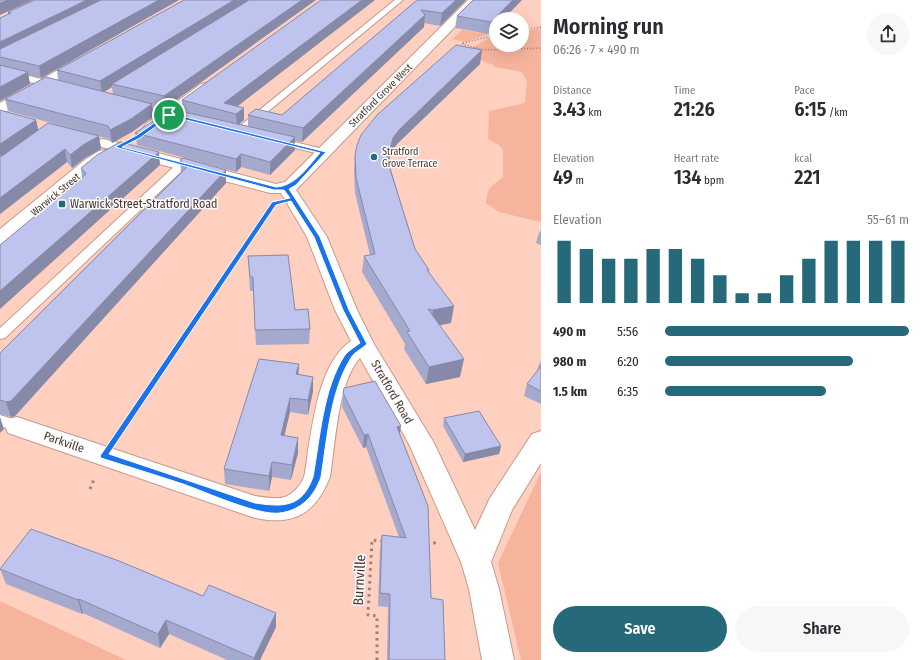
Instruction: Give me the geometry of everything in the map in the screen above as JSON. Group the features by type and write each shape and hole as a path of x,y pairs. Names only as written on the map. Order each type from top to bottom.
{"street":[{"name":"Stratford Grove West","path":"289,194 294,184 324,152 475,0"},
{"path":"0,109 98,53"},
{"name":"Warwick Street","path":"0,239 92,164 103,143 139,136 157,112 218,79"},
{"path":"157,112 190,119"},
{"path":"103,143 276,189 289,194"},
{"name":"Stratford Road","path":"289,194 317,237 346,310 363,344 421,444 464,535 476,562 484,590 498,660"},
{"name":"Parkville","path":"9,423 264,509 278,510 289,508 308,496 313,488 317,477 331,396 337,378 349,355 363,344"},
{"path":"476,562 500,506 541,441"}],"lane":[{"path":"239,131 399,0"},
{"path":"0,72 67,88"},
{"path":"270,139 324,152"},
{"path":"0,335 183,164"}],"path":[{"path":"529,29 541,27"},
{"path":"436,38 484,50 541,48"},
{"path":"462,44 489,38"},
{"path":"90,489 104,456 274,204 289,194"},
{"path":"422,544 430,545 464,535"},
{"name":"Burnville","path":"376,660 377,616 368,615 372,540 386,541"}],"shaded area":[{"path":"541,28 541,222 499,212 486,203 490,188 503,177 503,150 499,145 488,139 489,111 525,103 527,81 522,72 495,67 463,53 489,38 489,52 529,52 529,31"},
{"path":"462,30 489,34 465,42 452,39"},
{"path":"541,472 541,660 521,660 498,563"},
{"path":"0,601 126,660 0,660"}],"building":[{"path":"0,0 8,0 0,3"},
{"path":"35,0 87,0 0,42 0,18 11,13 8,12"},
{"path":"101,0 159,0 39,66 0,57 0,49"},
{"path":"184,0 234,0 100,81 57,70"},
{"path":"249,0 302,0 164,96 112,84"},
{"path":"321,0 362,0 224,103 244,108 236,114 182,100"},
{"path":"417,0 456,0 442,13 421,10 425,15 303,128 248,115 256,109 282,115"},
{"path":"473,0 513,0 501,12 489,12 489,22 457,16"},
{"path":"456,45 482,50 399,130 393,138 388,157 389,166 415,249 429,270 427,270 454,306 433,310 428,309 464,359 429,367 407,332 410,331 364,256 375,254 356,178 355,155 361,135 377,115"},
{"path":"0,65 28,72 0,87"},
{"path":"46,77 152,104 131,119 110,130 108,126 5,99"},
{"path":"171,109 295,137 270,162 241,154 236,159 135,133"},
{"path":"0,110 36,120 0,144"},
{"path":"48,123 99,136 83,145 70,155 65,149 0,198 0,156"},
{"path":"120,142 159,152 0,291 0,245 86,174 81,168 97,155"},
{"path":"183,158 226,170 11,401 6,402 0,400 0,353 187,167 180,160"},
{"path":"288,255 295,310 308,309 310,329 255,330 253,277 250,277 248,256"},
{"path":"259,359 299,364 296,374 313,377 308,400 290,398 281,435 298,438 292,465 272,462 269,476 224,469"},
{"path":"541,366 541,391 527,384"},
{"path":"375,381 401,426 397,427 428,506 431,598 443,600 445,660 389,660 390,594 380,593 382,535 406,538 368,434 364,435 343,393 344,388"},
{"path":"479,411 501,446 465,454 444,418"},
{"path":"31,529 119,561 203,596 209,585 276,613 254,658 166,620 158,634 79,599 78,600 0,569"}],"place":[{"name":"Stratford Grove Terrace","path":"374,157"},
{"name":"Warwick Street-Stratford Road","path":"62,204"}],"route":[{"path":"169,115 139,136 118,147 276,189 286,188 289,193 317,237 346,310 363,344 349,355 343,363 337,378 331,396 317,477 313,488 308,496 289,508 278,510 255,507 186,482 104,456 274,204 293,199 286,188 294,184 324,152 169,115"}]}
